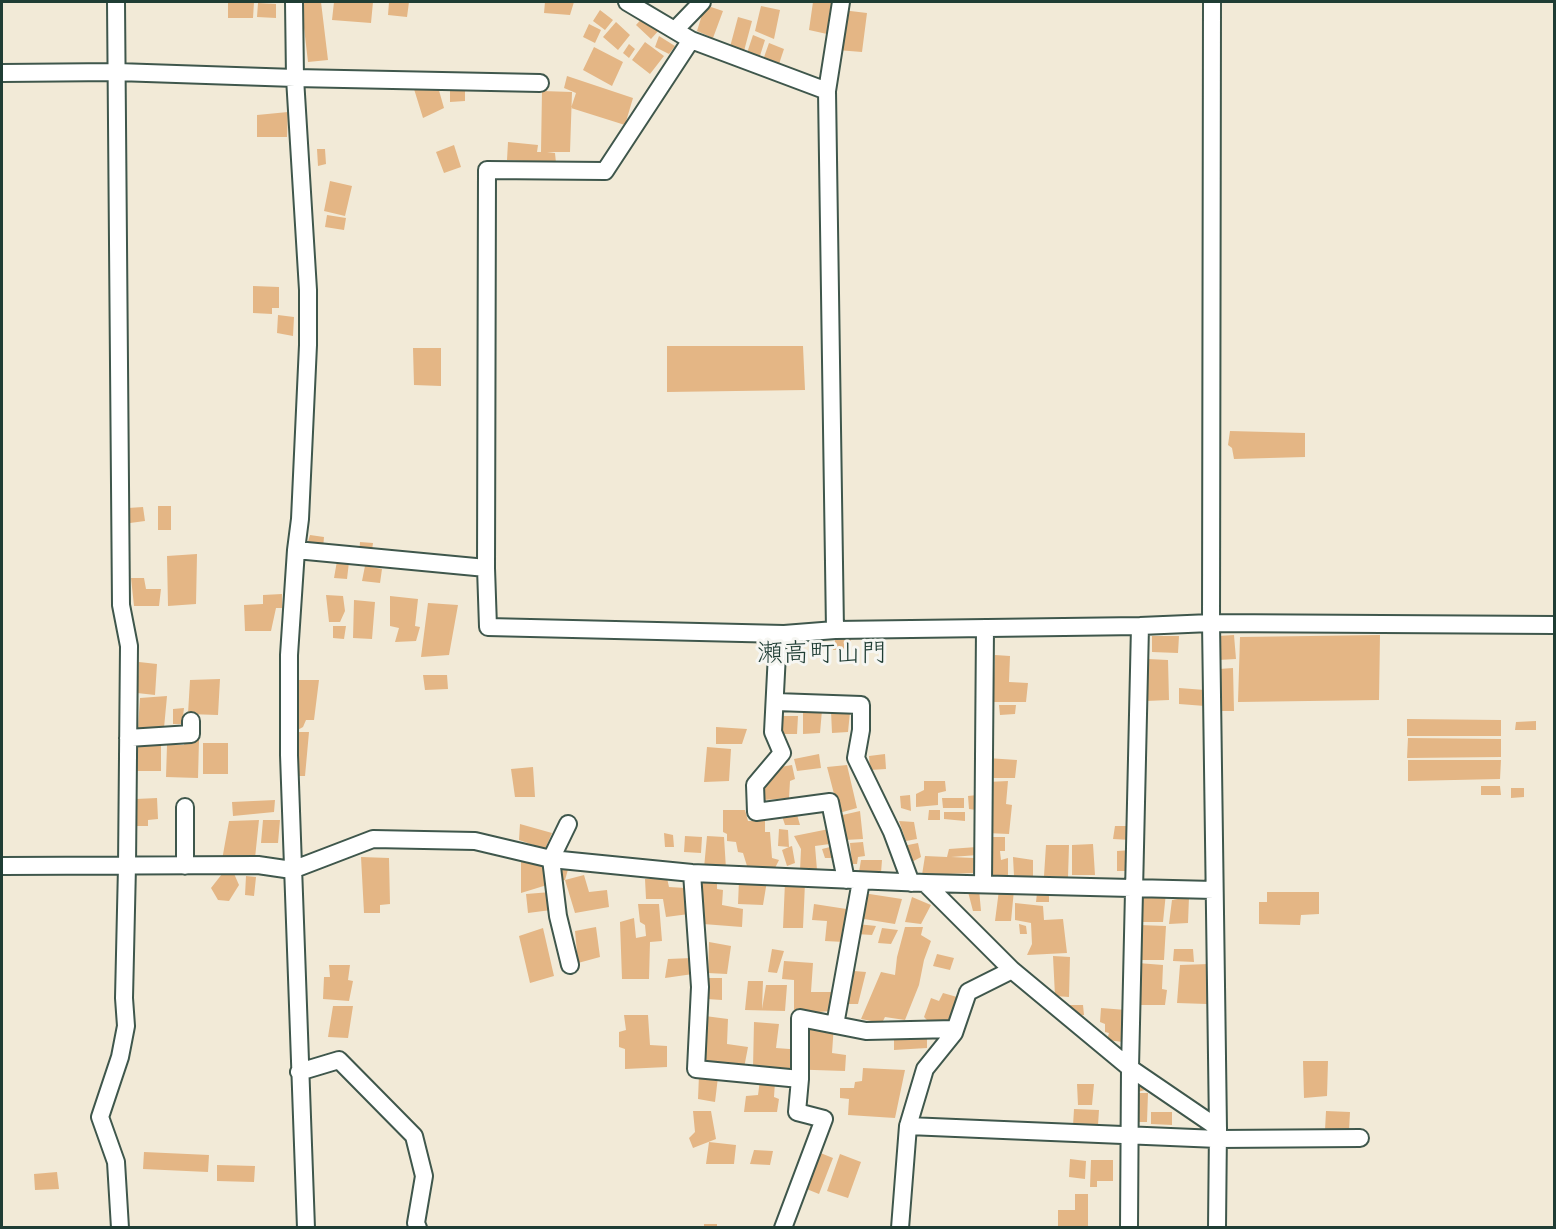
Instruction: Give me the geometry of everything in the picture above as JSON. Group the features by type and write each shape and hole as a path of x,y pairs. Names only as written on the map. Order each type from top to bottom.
{"street":[{"path":"116,2 121,605 129,646 124,998 126,1026 120,1057 100,1117 116,1162 120,1227"},
{"path":"294,2 295,78 308,290 308,345 300,519 289,655 289,755 306,1227"},
{"path":"627,2 691,40 827,91"},
{"path":"675,30 702,2"},
{"path":"835,630 827,91 841,2"},
{"path":"1212,2 1211,623 1218,1133 1217,1227"},
{"path":"691,40 606,171 487,170 486,568 488,627 778,634 835,630 1211,623 1554,626"},
{"path":"2,73 117,72 540,82"},
{"path":"296,550 486,568"},
{"path":"1129,1227 1130,1068 1136,888 1140,626"},
{"path":"983,885 985,628"},
{"path":"778,634 773,732 782,753 755,785 756,812 830,802 854,880 835,1025"},
{"path":"776,702 861,705 861,730 856,758 918,883 1012,970 1130,1068 1218,1133"},
{"path":"128,738 191,734 191,721"},
{"path":"185,807 185,866"},
{"path":"568,824 551,859 558,916 570,964"},
{"path":"2,866 258,865 292,870 373,839 475,841 551,859 692,873 918,883 1214,890"},
{"path":"692,873 700,987 696,1069 800,1079"},
{"path":"900,1227 908,1126 925,1069 955,1029 968,992 1012,970"},
{"path":"783,1227 824,1119 797,1112 800,1079 800,1018 866,1031 955,1029"},
{"path":"299,1072 339,1060 414,1136 424,1176 416,1223 418,1227"},
{"path":"908,1126 1130,1136 1218,1133 1360,1138"}],"building":[{"path":"228,2 254,2 253,18 228,18"},
{"path":"301,2 321,2 328,60 308,62"},
{"path":"334,2 373,2 371,23 332,20"},
{"path":"389,2 409,2 407,17 388,15"},
{"path":"545,2 574,2 570,15 544,13"},
{"path":"813,2 831,3 827,34 809,30"},
{"path":"258,3 276,4 276,18 257,17"},
{"path":"705,5 723,11 713,38 697,31"},
{"path":"761,6 780,10 774,39 755,31"},
{"path":"600,10 613,20 605,30 593,21"},
{"path":"842,10 867,13 862,52 837,50"},
{"path":"645,15 660,29 651,39 636,25"},
{"path":"738,17 752,21 744,51 730,47"},
{"path":"616,22 630,35 618,50 603,37"},
{"path":"589,24 601,30 595,43 583,37"},
{"path":"753,35 765,40 759,59 747,53"},
{"path":"659,36 675,46 669,54 655,47"},
{"path":"645,42 664,56 650,74 632,60"},
{"path":"769,43 784,49 778,67 763,60"},
{"path":"629,44 635,49 629,58 623,53"},
{"path":"594,47 623,62 612,86 583,70"},
{"path":"567,76 633,98 625,125 571,108 576,93 564,88"},
{"path":"436,80 444,108 423,118 414,89"},
{"path":"450,88 465,88 465,101 450,102"},
{"path":"542,91 572,92 570,152 547,152 555,153 556,163 507,160 508,142 538,145 537,152 541,152"},
{"path":"288,112 287,137 257,137 257,115"},
{"path":"454,145 461,167 444,173 436,152"},
{"path":"317,149 325,149 326,164 318,166"},
{"path":"330,181 352,186 345,216 324,211"},
{"path":"327,215 346,218 344,230 325,227"},
{"path":"253,286 279,287 279,308 272,308 272,314 253,313"},
{"path":"278,315 294,317 293,336 277,333"},
{"path":"667,346 803,346 805,390 667,392"},
{"path":"413,348 441,348 441,386 414,385"},
{"path":"1230,431 1305,433 1305,457 1234,459 1232,448 1228,445"},
{"path":"158,506 171,506 171,530 158,530"},
{"path":"143,507 145,521 130,523 128,508"},
{"path":"310,535 324,537 323,548 306,548"},
{"path":"360,542 373,543 371,557 359,556"},
{"path":"197,554 196,604 168,606 167,556"},
{"path":"337,561 349,562 347,579 334,578"},
{"path":"365,566 382,569 380,583 362,581"},
{"path":"131,578 144,578 146,589 161,589 159,606 134,606"},
{"path":"282,594 282,608 276,608 271,631 245,631 244,605 263,604 263,595"},
{"path":"326,595 343,596 345,611 340,622 329,622"},
{"path":"390,596 418,599 415,626 420,627 416,641 395,642 399,628 390,626"},
{"path":"354,600 375,602 372,639 353,638"},
{"path":"428,603 458,605 449,655 421,657"},
{"path":"333,626 346,626 344,639 333,638"},
{"path":"1234,635 1236,659 1218,660 1218,636"},
{"path":"1380,635 1379,700 1238,702 1240,637"},
{"path":"836,636 851,639 849,649 833,650"},
{"path":"1152,636 1179,636 1178,653 1152,652"},
{"path":"995,655 1010,656 1009,682 1028,683 1026,702 993,702"},
{"path":"1148,659 1168,660 1169,700 1146,701"},
{"path":"139,662 157,664 155,695 137,693"},
{"path":"1233,668 1234,711 1219,711 1219,669"},
{"path":"423,675 447,675 448,689 425,690"},
{"path":"220,679 218,715 188,714 190,680"},
{"path":"295,680 319,680 314,720 306,720 303,727 294,732"},
{"path":"1179,688 1205,690 1205,706 1179,704"},
{"path":"167,696 164,728 138,728 140,698"},
{"path":"999,705 1016,705 1015,714 1000,715"},
{"path":"184,708 182,724 173,724 173,709"},
{"path":"822,710 820,733 803,734 803,712"},
{"path":"831,711 850,712 848,732 832,733"},
{"path":"783,716 798,716 797,734 783,734"},
{"path":"1407,719 1501,720 1501,736 1407,736"},
{"path":"1536,721 1536,730 1515,730 1516,722"},
{"path":"716,727 747,729 742,744 716,744"},
{"path":"294,732 309,732 305,776 297,776"},
{"path":"1408,738 1501,739 1501,757 1407,758"},
{"path":"185,739 199,740 198,778 166,777 167,745 184,745"},
{"path":"203,743 228,743 228,774 203,774"},
{"path":"136,744 161,744 161,771 136,771"},
{"path":"707,747 731,749 729,781 704,782"},
{"path":"819,754 821,768 797,771 794,759"},
{"path":"885,754 886,769 870,770 869,756"},
{"path":"987,758 1017,760 1015,778 987,778"},
{"path":"1408,760 1501,760 1500,779 1408,781"},
{"path":"792,765 795,779 790,781 789,798 763,800 761,783 774,768"},
{"path":"847,765 857,808 839,813 827,767"},
{"path":"533,767 535,797 515,797 511,769"},
{"path":"924,781 945,781 946,791 938,793 938,805 916,807 916,794 924,790"},
{"path":"1008,781 1006,804 1012,805 1009,834 986,833 987,782"},
{"path":"1481,786 1500,786 1501,795 1481,795"},
{"path":"1511,788 1524,788 1524,797 1511,798"},
{"path":"910,795 911,811 901,808 900,796"},
{"path":"977,795 976,810 969,809 968,796"},
{"path":"157,798 158,819 148,820 148,826 136,826 136,799"},
{"path":"942,798 964,798 964,808 943,808"},
{"path":"275,800 274,812 233,816 232,802"},
{"path":"723,810 745,810 748,821 765,821 765,832 770,832 772,858 779,860 774,870 747,866 743,853 738,852 736,842 727,841 727,834 723,832"},
{"path":"929,810 940,810 940,820 928,820"},
{"path":"796,811 800,825 785,825 781,813"},
{"path":"860,811 863,839 845,840 838,816"},
{"path":"944,812 965,812 965,821 944,819"},
{"path":"259,820 255,858 222,860 229,821"},
{"path":"263,820 280,820 278,843 261,843"},
{"path":"899,821 914,822 917,839 906,841"},
{"path":"520,824 552,833 545,849 519,840"},
{"path":"1115,826 1132,826 1131,840 1113,839"},
{"path":"779,829 788,830 789,847 778,846"},
{"path":"829,829 830,844 815,846 817,870 800,871 801,849 794,836"},
{"path":"664,833 673,835 674,847 665,847"},
{"path":"685,836 702,837 701,853 684,852"},
{"path":"707,836 724,837 726,869 704,868"},
{"path":"986,837 1005,837 1005,851 1000,851 1001,860 1008,858 1008,877 984,877"},
{"path":"863,842 865,856 858,857 857,864 852,864 850,843"},
{"path":"918,843 921,857 908,864 903,846"},
{"path":"1093,844 1095,875 1072,875 1072,845"},
{"path":"1046,845 1069,845 1068,877 1044,876"},
{"path":"792,846 795,863 787,866 782,850"},
{"path":"834,846 835,858 825,858 822,849"},
{"path":"977,847 978,855 951,857 974,858 973,873 922,875 925,856 947,857 949,849"},
{"path":"1132,850 1132,871 1117,871 1117,851"},
{"path":"361,857 389,858 390,904 380,905 380,913 364,913"},
{"path":"1013,857 1033,860 1033,876 1014,876"},
{"path":"521,859 531,859 532,864 545,864 547,885 521,893"},
{"path":"861,860 882,860 881,873 859,872"},
{"path":"569,866 565,880 551,883 554,867"},
{"path":"232,869 239,885 229,901 218,900 211,888 222,874"},
{"path":"584,875 589,892 607,890 609,907 575,913 565,880"},
{"path":"246,876 256,877 254,896 245,895"},
{"path":"667,878 669,887 686,888 689,914 666,917 663,899 646,899 645,879"},
{"path":"698,879 717,882 717,889 723,890 722,905 743,909 742,927 703,924"},
{"path":"739,880 767,881 763,905 738,904"},
{"path":"785,882 805,883 803,928 783,928"},
{"path":"967,888 979,889 981,911 973,911"},
{"path":"999,890 1014,890 1011,921 995,921"},
{"path":"551,892 551,910 528,913 526,894"},
{"path":"1267,892 1319,892 1319,914 1301,915 1300,925 1259,924 1259,902 1267,902"},
{"path":"863,893 902,899 895,924 858,918"},
{"path":"1037,893 1049,894 1049,902 1036,902"},
{"path":"1141,893 1166,893 1163,922 1142,922"},
{"path":"912,897 931,905 921,924 905,922"},
{"path":"1189,897 1188,923 1169,924 1172,900"},
{"path":"1015,903 1043,906 1044,920 1063,919 1067,953 1027,955 1032,944 1031,923 1015,920"},
{"path":"638,904 659,904 662,941 650,942 649,979 622,979 620,922 634,918 636,938 646,936 645,925 640,922"},
{"path":"814,904 853,910 850,925 844,925 844,942 825,941 827,921 812,920"},
{"path":"857,924 876,926 872,935 856,934"},
{"path":"1019,924 1026,926 1027,934 1020,934"},
{"path":"1139,925 1166,926 1164,960 1138,960"},
{"path":"596,927 600,957 578,963 575,931"},
{"path":"905,927 923,927 921,935 931,941 919,985 905,1020 885,1017 882,1023 861,1019 881,972 895,975"},
{"path":"543,928 554,976 530,983 519,936"},
{"path":"882,928 898,930 891,944 878,943"},
{"path":"709,942 731,946 727,974 708,973"},
{"path":"772,949 784,951 777,973 768,972"},
{"path":"1174,949 1193,949 1194,962 1173,961"},
{"path":"937,954 954,958 950,970 933,966"},
{"path":"1053,956 1070,957 1069,997 1055,996"},
{"path":"692,958 693,974 665,978 668,959"},
{"path":"784,961 813,963 811,992 832,992 831,1011 794,1014 794,980 782,979"},
{"path":"1138,963 1163,965 1162,989 1167,990 1165,1005 1137,1005"},
{"path":"1209,964 1207,1004 1177,1003 1180,965"},
{"path":"329,965 350,965 348,980 353,981 349,1001 323,999 324,977 330,977"},
{"path":"842,970 866,972 858,1004 839,1004"},
{"path":"705,978 722,978 722,1000 707,999"},
{"path":"748,981 763,981 762,1009 766,985 787,985 785,1011 745,1010"},
{"path":"943,993 957,997 948,1027 930,1023 924,1017 931,998 939,1001"},
{"path":"1069,1005 1083,1005 1084,1015 1073,1016"},
{"path":"333,1006 353,1006 348,1038 328,1037"},
{"path":"1101,1008 1126,1010 1123,1042 1107,1040 1109,1033 1105,1032 1105,1024 1100,1022"},
{"path":"624,1015 648,1015 650,1045 667,1046 667,1067 625,1069 625,1049 619,1047 619,1032 626,1030"},
{"path":"705,1016 728,1019 727,1044 748,1047 744,1068 705,1063"},
{"path":"754,1022 779,1024 776,1048 803,1050 803,1022 834,1024 832,1053 846,1055 845,1071 753,1068"},
{"path":"894,1032 927,1032 927,1048 894,1050"},
{"path":"1303,1061 1328,1061 1327,1096 1304,1098"},
{"path":"863,1068 905,1070 895,1118 848,1115 849,1099 840,1098 840,1088 854,1088 855,1082 862,1081"},
{"path":"699,1075 718,1077 715,1102 698,1099"},
{"path":"1134,1079 1144,1082 1145,1090 1134,1093"},
{"path":"760,1080 775,1082 774,1097 779,1099 777,1112 744,1112 746,1096 758,1095"},
{"path":"1077,1084 1094,1084 1092,1105 1078,1105"},
{"path":"1134,1093 1148,1093 1147,1122 1135,1122"},
{"path":"1074,1109 1099,1110 1098,1125 1073,1126"},
{"path":"693,1111 711,1111 716,1139 693,1148 689,1138 695,1132"},
{"path":"1326,1111 1350,1112 1349,1131 1325,1130"},
{"path":"1151,1112 1172,1112 1172,1125 1151,1124"},
{"path":"709,1142 736,1145 734,1164 706,1164"},
{"path":"754,1150 773,1151 770,1165 750,1164"},
{"path":"144,1152 209,1155 208,1172 143,1169"},
{"path":"818,1152 833,1158 819,1194 804,1188"},
{"path":"840,1154 861,1162 848,1198 827,1191"},
{"path":"1070,1159 1086,1161 1085,1179 1069,1177"},
{"path":"1091,1160 1113,1160 1113,1181 1097,1181 1097,1187 1090,1187"},
{"path":"217,1165 255,1166 254,1182 217,1181"},
{"path":"57,1172 59,1189 35,1190 34,1174"},
{"path":"1075,1194 1088,1194 1088,1227 1058,1227 1058,1210 1075,1210"},
{"path":"704,1224 717,1224 717,1227 704,1227"}],"district":[{"name":"瀬高町山門","path":"822,654"}]}
